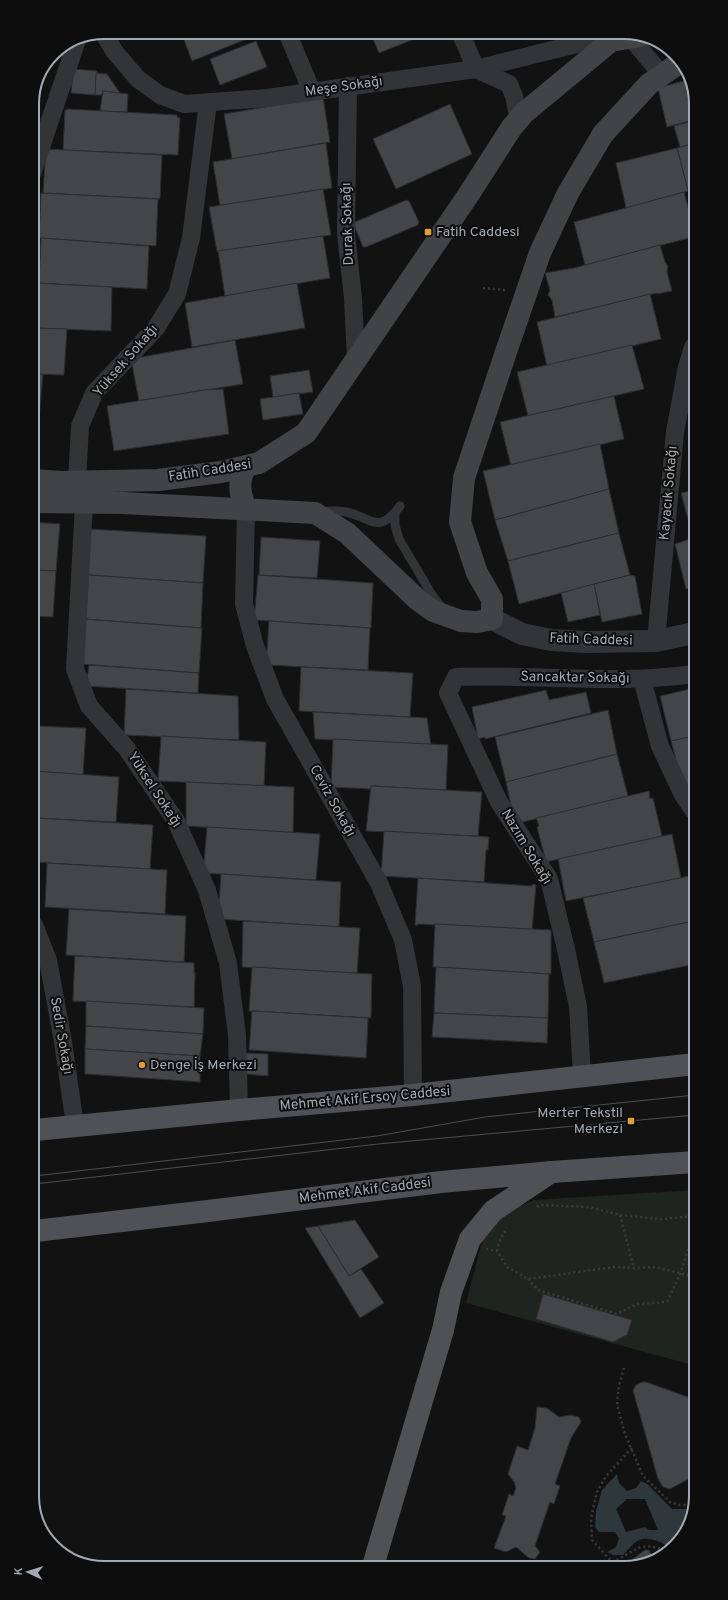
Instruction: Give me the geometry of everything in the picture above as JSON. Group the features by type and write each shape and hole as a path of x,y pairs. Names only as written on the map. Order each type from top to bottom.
{"main road":[{"name":"Fatih Caddesi","path":"39,480 77,482 158,480 221,472 260,463 306,432 467,197 512,127 524,113 623,39"},
{"path":"315,512 347,533 418,600 433,611 461,621 477,622 492,618 492,599 477,573 460,522 464,478 540,253 568,193 603,134 649,84 676,65"},
{"path":"246,509 241,499 240,483 242,471 247,466"},
{"name":"Fatih Caddesi","path":"39,502 315,512"},
{"name":"Mehmet Akif Ersoy Caddesi","path":"39,1130 413,1095 689,1065"},
{"name":"Mehmet Akif Caddesi","path":"39,1231 441,1182 552,1172 689,1162"},
{"path":"374,1561 443,1330 451,1292 470,1240 493,1211 552,1172"}],"street":[{"name":"Meşe Sokağı","path":"107,39 114,51 138,79 160,95 184,104 267,98 476,69 602,39"},
{"path":"290,39 312,92"},
{"path":"463,39 476,69 508,84 514,96 518,116 512,127"},
{"path":"630,39 662,75"},
{"path":"39,153 75,46"},
{"name":"Durak Sokağı","path":"348,86 346,234 353,298 356,360"},
{"name":"Yüksek Sokağı","path":"77,482 80,426 94,393 156,328 177,294 191,238 208,102"},
{"name":"Kayacık Sokağı","path":"656,641 675,432 689,360"},
{"name":"Yüksel Sokağı","path":"84,503 75,669 89,706 127,749 176,821 207,890 228,963 237,1036 239,1110"},
{"name":"Ceviz Sokağı","path":"246,509 244,604 255,646 275,699 379,883 403,940 412,986 413,1095"},
{"name":"Fatih Caddesi","path":"492,618 522,634 552,640 586,642 656,641 689,634"},
{"name":"Sancaktar Sokağı","path":"456,677 480,676 608,680 642,679 689,674"},
{"name":"Nazım Sokağı","path":"456,677 448,693 499,802 549,879 566,945 578,1006 582,1076"},
{"path":"642,679 660,746 683,795 689,804"},
{"name":"Sedir Sokağı","path":"39,938 48,960 63,1042 75,1125"}],"lane":[{"path":"315,512 335,510 346,512 376,523 387,520 397,509 395,525 399,539 432,595 448,616"}],"path":[{"path":"533,1210 540,1205 588,1207 620,1215 661,1219 689,1217"},
{"path":"620,1215 634,1268"},
{"path":"508,1226 500,1240 497,1251 507,1266 528,1279 538,1290 617,1314 637,1304 667,1302 680,1274 689,1246"},
{"path":"528,1279 613,1267 656,1267 689,1276"},
{"path":"624,1368 619,1385 617,1405 626,1434 643,1476 670,1502 680,1506 688,1505"},
{"path":"611,1561 592,1540 591,1518 596,1492 606,1476 632,1448"},
{"path":"615,1561 625,1557 638,1547 648,1545 662,1549"}],"shaded area":[{"path":"689,1190 689,1364 466,1303 483,1238 507,1212 534,1200"},
{"path":"617,1474 619,1483 627,1491 636,1488 641,1481 647,1484 672,1509 687,1509 686,1517 676,1536 667,1545 655,1540 643,1539 635,1543 623,1555 613,1555 607,1552 616,1547 619,1538 615,1532 599,1532 595,1527 596,1511 602,1490","holes":["627,1499 645,1499 658,1530 649,1530 645,1527 626,1532 616,1509"]}],"building":[{"path":"184,39 247,39 192,61"},
{"path":"373,39 414,39 379,53"},
{"path":"256,41 267,67 220,85 210,59"},
{"path":"73,69 97,71 95,95 71,93"},
{"path":"96,73 107,74 120,93 103,91 102,95 95,95"},
{"path":"685,81 689,104 689,121 667,127 658,88"},
{"path":"103,91 128,94 127,112 100,111"},
{"path":"323,97 330,142 232,159 224,114"},
{"path":"450,104 472,154 396,189 373,139"},
{"path":"65,110 177,115 177,117 180,118 178,155 63,150"},
{"path":"689,122 689,145 680,147 674,126"},
{"path":"326,143 332,188 220,206 213,162"},
{"path":"689,145 689,191 688,191 677,148"},
{"path":"677,148 688,191 626,208 616,163"},
{"path":"46,149 162,155 160,199 43,193"},
{"path":"323,189 331,235 217,252 209,207"},
{"path":"684,192 689,211 689,238 585,265 574,222"},
{"path":"41,193 158,199 156,246 39,238"},
{"path":"406,200 409,201 419,222 418,225 363,247 354,225 355,222"},
{"path":"323,236 330,278 225,296 218,251"},
{"path":"41,238 149,246 147,289 39,283"},
{"path":"660,245 665,262 668,266 667,272 672,291 657,293 555,317 552,300 548,295 550,290 545,273 574,268"},
{"path":"39,283 112,287 111,331 39,328"},
{"path":"297,283 305,328 192,347 185,303"},
{"path":"650,294 661,339 547,366 537,322"},
{"path":"39,328 67,329 64,375 39,374"},
{"path":"235,340 243,384 139,401 131,359"},
{"path":"632,345 644,389 528,416 517,372"},
{"path":"309,370 313,392 273,397 270,376"},
{"path":"39,374 43,374 39,418"},
{"path":"223,389 229,434 114,451 107,406 204,390"},
{"path":"299,393 303,414 263,420 260,399"},
{"path":"614,396 624,439 511,466 500,422"},
{"path":"600,444 609,489 495,520 483,471"},
{"path":"609,489 619,533 508,561 495,520"},
{"path":"689,491 689,523 681,493"},
{"path":"39,522 60,524 56,571 39,570"},
{"path":"90,529 206,536 203,583 88,575"},
{"path":"619,533 630,575 519,604 508,561"},
{"path":"261,537 320,541 317,578 259,575"},
{"path":"689,539 689,588 686,589 675,544"},
{"path":"39,570 56,571 53,617 39,616"},
{"path":"88,575 203,583 201,628 86,619"},
{"path":"258,575 373,583 371,628 254,620"},
{"path":"630,575 635,576 642,614 602,622 594,584"},
{"path":"594,584 600,615 568,622 561,593"},
{"path":"84,619 202,628 199,673 82,664"},
{"path":"269,621 370,628 368,670 266,665"},
{"path":"89,665 199,673 198,693 86,686"},
{"path":"301,667 413,673 410,717 299,711"},
{"path":"126,689 238,696 239,740 124,735"},
{"path":"689,689 689,737 671,741 660,696"},
{"path":"546,690 549,700 586,692 591,713 485,739 485,737 478,739 472,707"},
{"path":"608,710 617,754 506,782 495,737"},
{"path":"313,712 427,718 431,745 315,739"},
{"path":"39,726 86,728 83,775 39,771"},
{"path":"161,736 266,742 264,786 158,781"},
{"path":"689,737 689,784 683,786 671,741"},
{"path":"333,739 448,745 446,790 371,786 371,789 331,787"},
{"path":"617,754 628,796 515,824 506,782"},
{"path":"39,771 119,777 116,822 39,818"},
{"path":"186,782 294,787 293,833 186,826"},
{"path":"371,786 482,792 478,836 366,831"},
{"path":"649,791 650,799 653,798 662,836 546,862 536,818"},
{"path":"39,818 153,825 150,869 39,862"},
{"path":"207,827 320,834 316,880 203,873"},
{"path":"384,831 489,837 488,850 486,850 484,882 381,876"},
{"path":"672,834 681,878 566,901 558,859"},
{"path":"47,863 167,870 165,914 45,907"},
{"path":"221,874 341,882 339,927 218,919"},
{"path":"689,876 689,922 594,942 583,898"},
{"path":"418,878 532,886 532,884 536,885 532,930 415,925"},
{"path":"69,909 186,916 184,962 66,955"},
{"path":"243,921 360,928 357,973 242,967"},
{"path":"689,922 689,965 604,983 594,942"},
{"path":"435,924 551,930 551,974 433,967"},
{"path":"75,956 194,963 194,1007 73,1001"},
{"path":"75,956 194,963 194,1007 73,1001"},
{"path":"252,967 372,974 371,1018 249,1011"},
{"path":"436,967 549,974 548,1018 434,1013"},
{"path":"86,1001 204,1008 203,1034 86,1026"},
{"path":"252,1011 368,1018 366,1058 250,1049"},
{"path":"252,1011 368,1018 366,1058 249,1050"},
{"path":"434,1013 548,1018 547,1043 432,1037"},
{"path":"86,1026 203,1034 200,1056 85,1049"},
{"name":"Denge İş Merkezi","path":"85,1049 200,1056 200,1082 85,1074"},
{"path":"246,1053 268,1054 268,1076 245,1074"},
{"path":"355,1220 379,1257 349,1276 318,1226"},
{"path":"318,1226 349,1276 361,1269 384,1303 360,1318 305,1228"},
{"path":"543,1294 632,1320 627,1335 613,1342 536,1319"},
{"path":"646,1382 689,1397 689,1479 670,1489 663,1487 658,1479 633,1390 636,1385"},
{"path":"537,1407 547,1408 559,1417 570,1415 579,1417 581,1422 571,1438 555,1484 560,1486 554,1504 550,1502 535,1546 540,1552 535,1559 529,1558 516,1547 506,1552 494,1548 506,1516 502,1515 509,1494 513,1496 516,1488 514,1482 508,1474 517,1446 528,1450 535,1428"},
{"path":"645,1550 649,1550 651,1555 645,1558 631,1560"}],"tram line":[{"path":"39,1176 377,1136 485,1117 689,1096"},
{"path":"39,1184 378,1144 689,1116"}],"place":[{"name":"Fatih Caddesi","path":"428,232"},
{"name":"Denge İş Merkezi","path":"142,1065"},
{"name":"Merter Tekstil Merkezi","path":"631,1121"}]}
